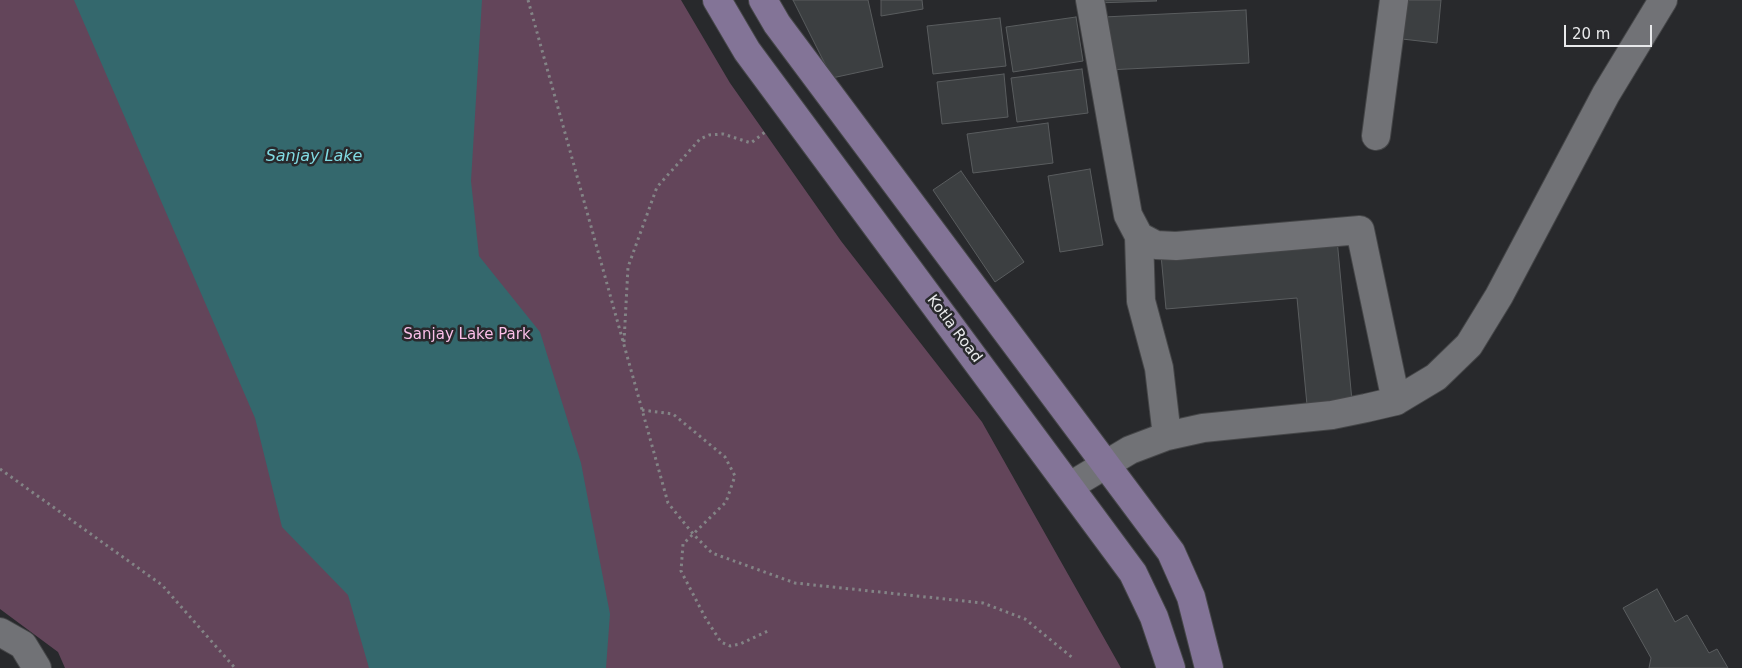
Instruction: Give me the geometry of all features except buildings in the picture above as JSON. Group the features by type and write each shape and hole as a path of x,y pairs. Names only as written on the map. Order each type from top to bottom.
{"main road":[{"name":"Kotla Road","path":"717,0 747,51 1134,573 1154,617 1171,668"},
{"path":"763,0 777,24 1104,466 1171,552 1192,597 1209,668"}],"street":[{"path":"1090,0 1128,215 1139,236 1141,301 1159,368 1167,436"},
{"path":"1376,136 1394,0"},
{"path":"1070,486 1130,450 1167,436 1204,428 1332,415 1396,401 1436,377 1469,345 1499,296 1606,94 1663,0"},
{"path":"1139,236 1156,245 1176,246 1360,230 1396,401"},
{"path":"0,632 23,645 37,668"}],"path":[{"path":"528,0 668,503 694,535 712,553 795,583 982,604 1025,619 1074,659"},
{"path":"624,345 628,267 657,187 700,139 709,134 722,134 751,143 764,132"},
{"path":"642,410 673,414 726,457 735,476 726,502 694,535 682,544 681,571 721,642 730,646 740,644 770,630"},
{"path":"0,469 162,585 235,668"}],"green space":[{"name":"Sanjay Lake Park","path":"0,0 681,0 730,83 841,241 982,422 1121,668 65,668 58,652 0,609"}],"water":[{"name":"Sanjay Lake","path":"74,0 482,0 471,181 479,256 540,332 581,463 610,614 606,668 369,668 348,595 282,527 255,418"}]}
